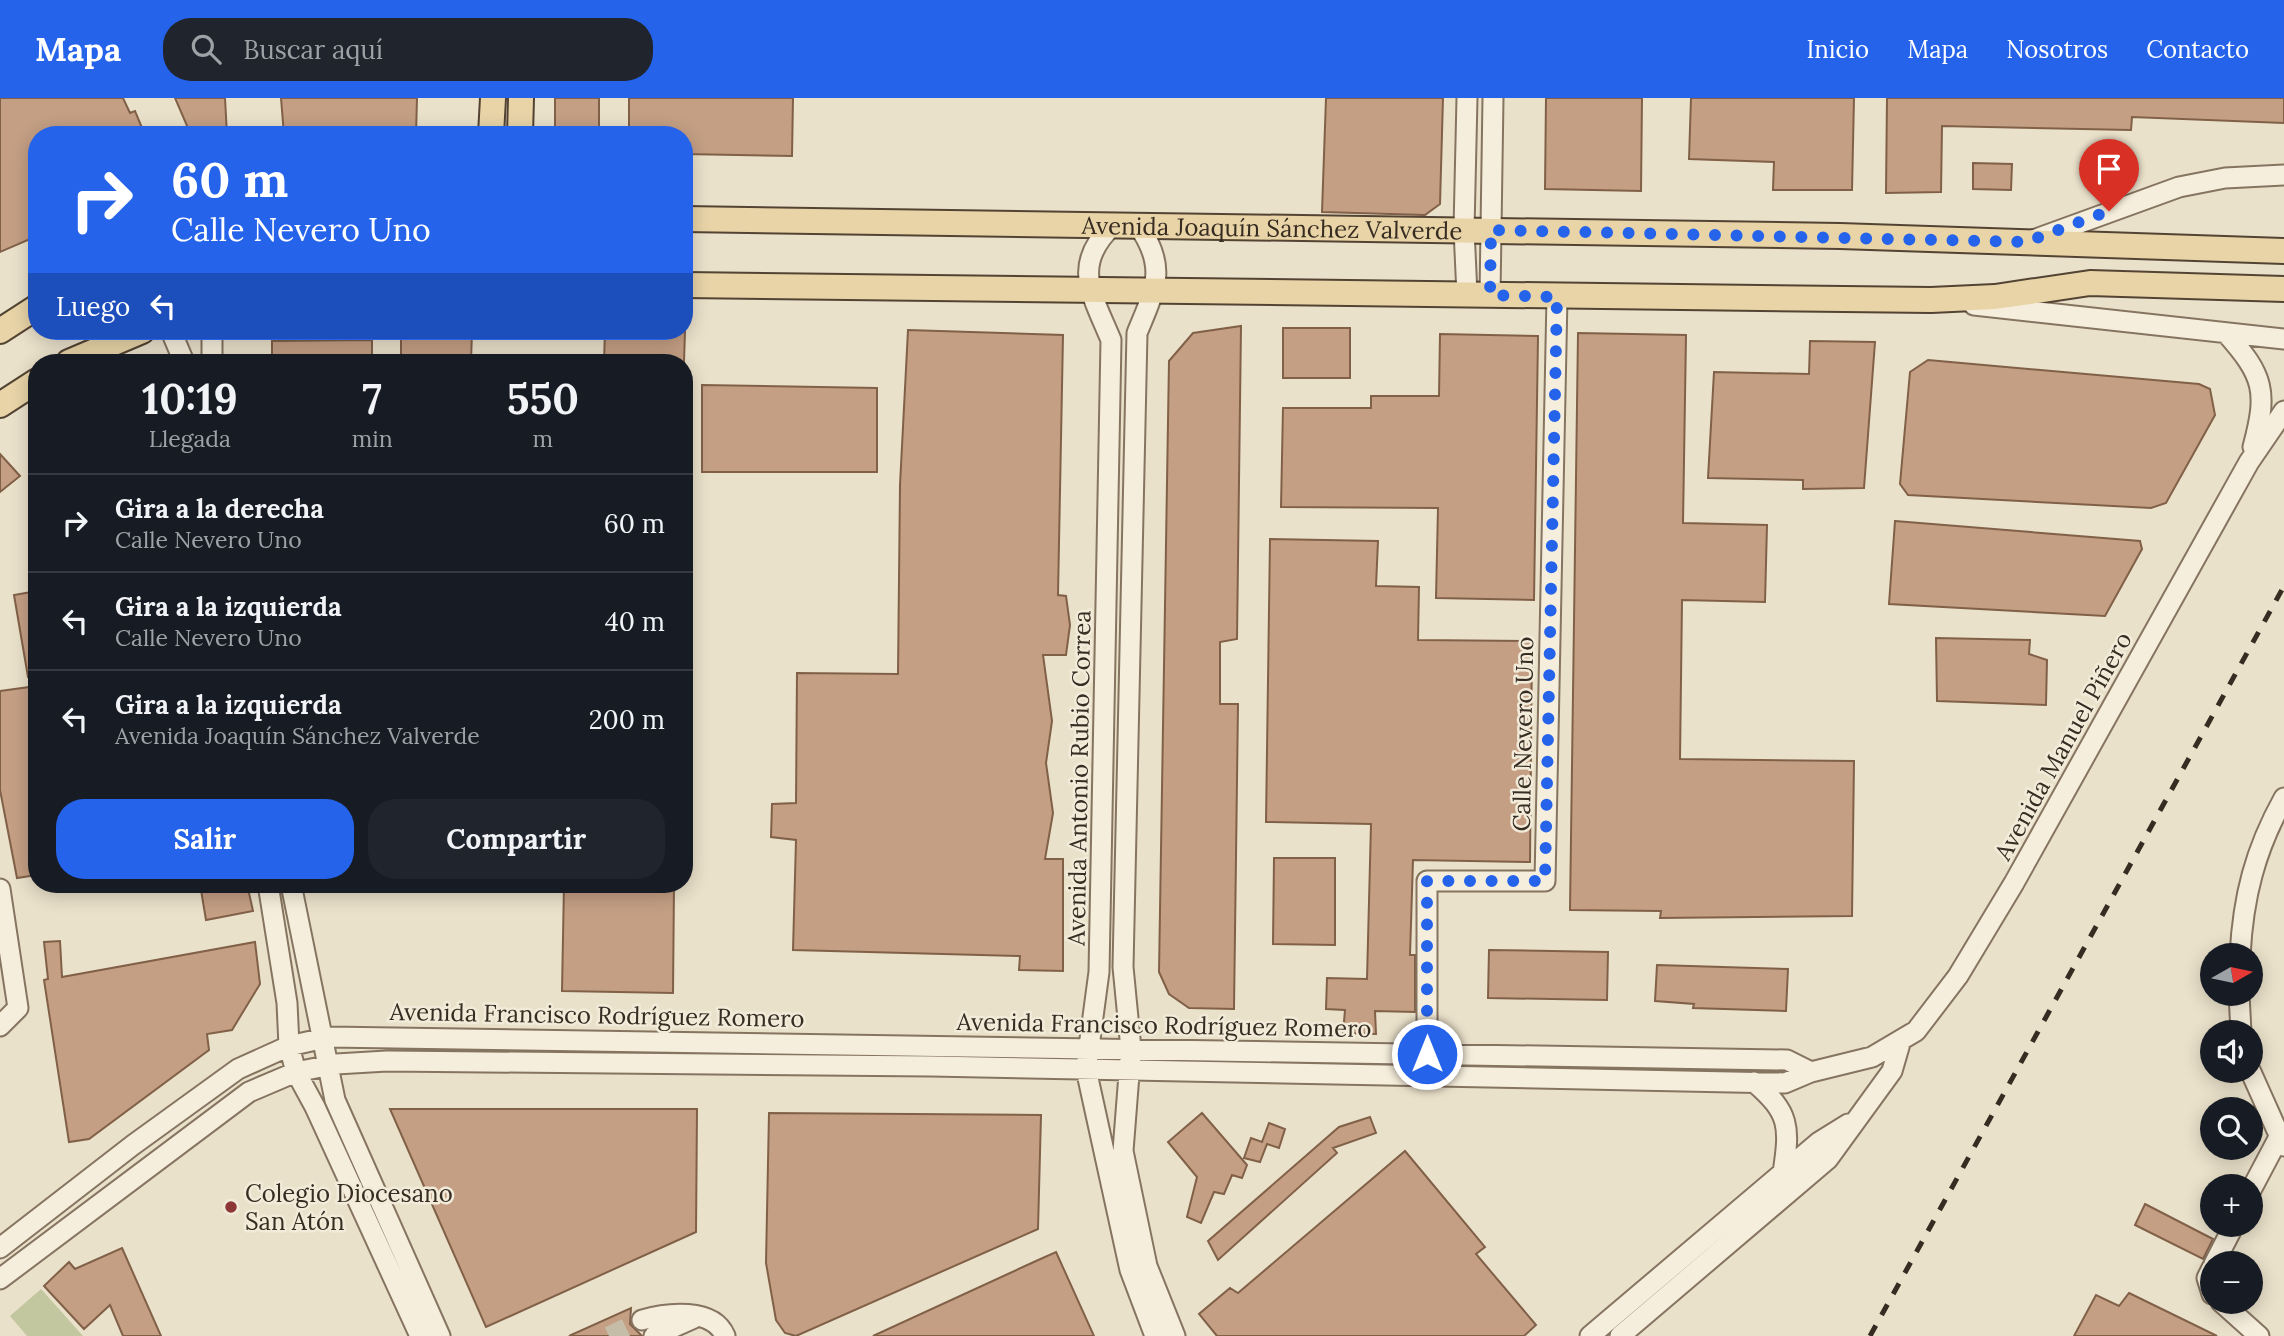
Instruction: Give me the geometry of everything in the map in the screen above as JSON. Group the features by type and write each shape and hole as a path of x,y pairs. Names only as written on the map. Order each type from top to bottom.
{"main road":[{"path":"493,126 494,102"},
{"path":"521,103 521,126"},
{"name":"Avenida Joaquín Sánchez Valverde","path":"693,219 1464,229 2284,251"},
{"path":"693,285 1931,300 1995,297 2090,283 2284,289"},
{"path":"0,331 28,313"},
{"path":"88,354 121,340"},
{"path":"0,405 28,387"}],"street":[{"path":"1467,98 1464,229 1479,295"},
{"path":"1479,295 1491,230 1493,98"},
{"name":"Avenida Joaquín Sánchez Valverde","path":"2026,242 2179,187 2225,178 2284,175"},
{"name":"Avenida Antonio Rubio Correa","path":"1113,225 1096,242 1087,266 1090,290 1111,340 1099,972 1086,1069 1127,1217 1175,1336"},
{"name":"Avenida Antonio Rubio Correa","path":"1138,225 1153,246 1156,268 1154,291 1137,333 1123,967 1131,1071 1123,1151 1130,1270 1155,1336"},
{"name":"Calle Nevero Uno","path":"1427,1054 1427,881 1545,881 1557,297"},
{"path":"1931,300 2284,339"},
{"name":"Avenida Manuel Piñero","path":"2225,333 2252,362 2261,390 2263,409 2249,462"},
{"name":"Avenida Manuel Piñero","path":"1811,1072 1872,1057 1916,1031 1958,976 2249,462 2284,411"},
{"path":"2240,943 2241,924 2254,860 2284,798"},
{"path":"0,889 9,1005 0,1026"},
{"path":"269,893 287,1003 289,1046 296,1072 316,1107 420,1336"},
{"path":"293,893 335,1100 440,1336"},
{"name":"Avenida Francisco Rodríguez Romero","path":"1094,1017 1113,1012 1128,1016"},
{"name":"Avenida Francisco Rodríguez Romero","path":"0,1248 132,1145 238,1069 289,1046 321,1039 382,1036 1787,1060 1811,1072"},
{"path":"1620,1336 1828,1159 1892,1071 1901,1040"},
{"name":"Avenida Francisco Rodríguez Romero","path":"0,1279 249,1092 296,1072 328,1066 387,1061 1086,1069 1785,1083 1811,1072"},
{"path":"1754,1082 1777,1102 1787,1129 1783,1173"},
{"path":"2256,1083 2281,1141 2261,1174"},
{"path":"1091,1094 1110,1101 1128,1099"},
{"path":"1590,1336 1819,1142 1858,1118"},
{"path":"648,1328 675,1314 699,1316 716,1323 725,1336"},
{"path":"2234,1314 2259,1336"}],"green space":[{"path":"41,1289 83,1336 27,1336 10,1316"}],"building":[{"path":"0,98 123,98 130,113 135,111 141,126 28,126 28,240 0,252"},
{"path":"175,98 225,98 227,126 187,126"},
{"path":"281,98 417,98 416,126 283,126"},
{"path":"555,98 599,98 599,126 555,126"},
{"path":"629,98 793,98 792,156 693,154 693,126 629,126"},
{"path":"1326,98 1443,98 1440,204 1425,215 1322,212"},
{"path":"1546,98 1642,98 1641,191 1545,189"},
{"path":"1691,98 1854,98 1852,190 1773,190 1774,162 1689,159"},
{"path":"1887,98 2284,98 2284,123 2132,117 2131,130 1942,126 1941,192 1886,193"},
{"path":"1973,163 2012,164 2011,190 1973,189"},
{"path":"1241,326 1237,639 1220,642 1220,704 1238,704 1234,1009 1189,1008 1169,994 1159,972 1169,361 1193,333"},
{"path":"1283,328 1350,328 1350,378 1283,378"},
{"path":"908,330 1063,335 1058,595 1066,596 1070,625 1066,655 1043,655 1052,721 1046,763 1053,813 1045,859 1063,859 1063,971 1019,970 1020,956 793,950 796,840 771,837 772,804 796,803 797,673 898,674 900,485"},
{"path":"1578,333 1686,335 1683,523 1767,525 1765,602 1682,600 1680,759 1854,761 1852,916 1660,918 1661,911 1570,910"},
{"path":"1440,334 1538,336 1534,600 1436,598 1438,508 1281,507 1283,408 1371,408 1371,396 1439,396"},
{"path":"372,340 372,354 272,354 272,341"},
{"path":"401,340 472,340 471,354 401,354"},
{"path":"605,340 685,340 684,354 604,354"},
{"path":"1810,341 1875,342 1864,488 1803,489 1803,480 1708,478 1714,372 1809,374"},
{"path":"1928,360 2199,384 2210,389 2215,415 2166,503 2151,508 1908,495 1900,484 1910,372"},
{"path":"702,385 877,388 877,472 702,472"},
{"path":"0,454 20,476 0,492"},
{"path":"1895,521 2140,541 2142,549 2105,616 1889,604"},
{"path":"1270,539 1378,541 1376,586 1419,587 1418,640 1532,641 1530,862 1413,860 1410,955 1415,955 1415,1012 1375,1011 1376,1034 1343,1033 1345,1010 1326,1009 1327,978 1367,979 1371,824 1266,822"},
{"path":"28,593 28,677 14,595"},
{"path":"1936,638 2030,640 2029,654 2047,660 2046,705 1937,701"},
{"path":"28,687 28,876 17,878 0,790 0,691"},
{"path":"1274,858 1335,858 1335,945 1273,944"},
{"path":"202,893 249,893 253,911 206,920"},
{"path":"564,893 674,893 673,993 562,991"},
{"path":"60,941 62,977 255,942 260,984 232,1030 207,1034 209,1050 89,1139 69,1142 44,980 48,979 44,942"},
{"path":"1489,950 1608,952 1607,1000 1488,998"},
{"path":"1657,965 1788,969 1786,1011 1693,1008 1694,1004 1655,1001"},
{"path":"390,1109 697,1109 696,1232 486,1327"},
{"path":"769,1113 1041,1115 1038,1229 796,1336 785,1333 776,1320 766,1263"},
{"path":"1202,1113 1247,1165 1242,1178 1232,1175 1224,1194 1214,1192 1201,1223 1187,1217 1197,1177 1168,1142"},
{"path":"1370,1117 1376,1133 1333,1148 1337,1153 1218,1260 1208,1241 1339,1127"},
{"path":"1269,1123 1285,1129 1279,1148 1267,1144 1260,1162 1244,1158 1251,1138 1262,1142"},
{"path":"1405,1151 1485,1247 1476,1254 1536,1325 1524,1336 1217,1336 1199,1314 1230,1288 1238,1293"},
{"path":"2145,1204 2200,1232 2200,1237 2213,1239 2207,1251 2200,1251 2200,1258 2135,1225"},
{"path":"122,1248 161,1336 123,1336 110,1305 84,1329 44,1286 69,1262 75,1269"},
{"path":"1056,1252 1094,1336 873,1336 1036,1261"},
{"path":"2129,1293 2217,1336 2074,1336 2096,1295 2119,1306"},
{"path":"631,1308 630,1324 642,1336 569,1336"}],"tunnel":[{"path":"609,1336 642,1320"}],"railway":[{"path":"1870,1336 2284,586"}],"place":[{"name":"Colegio Diocesano San Atón","path":"231,1207"}],"route":[{"path":"1427,1054 1427,881 1545,881 1557,297 1490,295 1491,230 2026,242 2109,211"}]}
